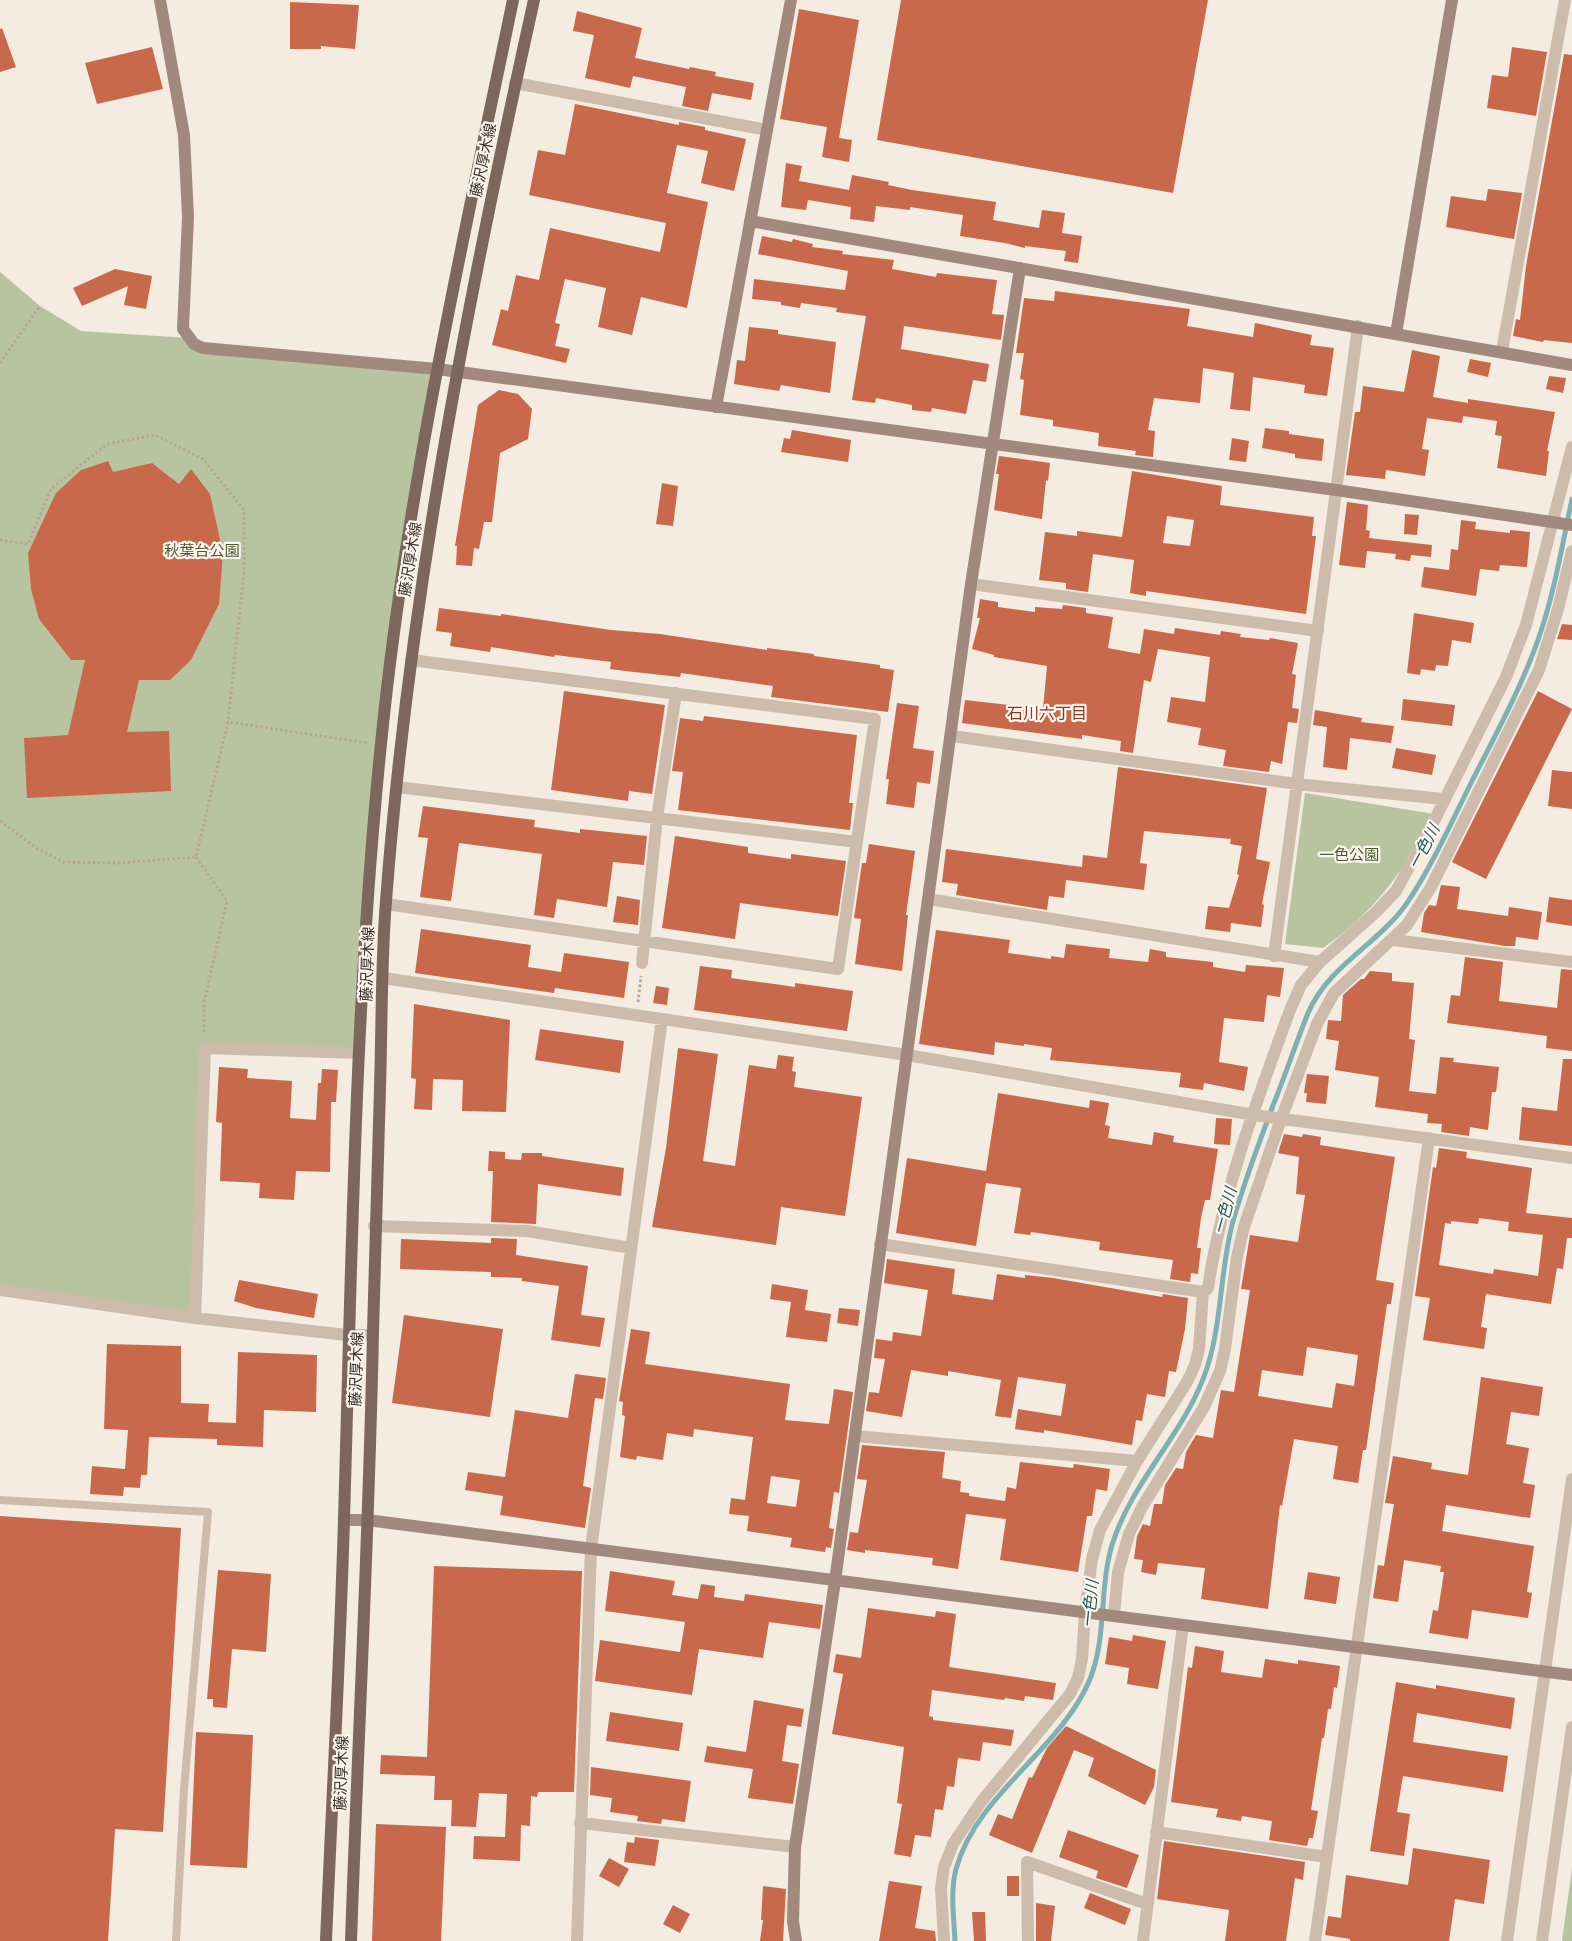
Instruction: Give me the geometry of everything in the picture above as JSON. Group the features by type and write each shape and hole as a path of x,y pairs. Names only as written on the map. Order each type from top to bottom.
{"main road":[{"name":"藤沢厚木線","path":"326,1941 344,1520 347,1336 358,1053 368,892 381,746 408,532 437,369 513,0"},
{"name":"藤沢厚木線","path":"351,1941 373,1335 374,1226 386,904 411,660 456,372 515,83 534,0"}],"street":[{"path":"160,0 184,135 188,217 183,329 194,344 203,348 437,369 1336,490 1572,525"},
{"path":"716,406 791,0"},
{"path":"1396,334 1452,0"},
{"path":"1502,351 1566,0"},
{"path":"515,83 767,130"},
{"path":"750,221 1502,351 1572,365"},
{"path":"796,1941 793,1921 795,1847 835,1580 880,1244 952,736 971,584 991,444 1020,268"},
{"path":"1274,956 1358,326"},
{"path":"880,1244 1203,1292 1208,1288 1214,1248 1223,1213 1257,1115 1290,1010 1301,985 1320,962 1376,912 1396,891 1414,861 1513,659 1532,608 1555,522 1572,447"},
{"path":"1111,1615 1118,1572 1129,1534 1142,1507 1204,1408 1220,1371 1237,1257 1244,1227 1278,1118 1325,1007 1343,983 1393,940 1418,910 1431,887 1539,670 1558,609 1572,551"},
{"path":"971,584 1318,631"},
{"path":"386,904 838,969 875,720 411,660"},
{"path":"642,963 657,818 676,693"},
{"path":"952,736 1297,784 1443,799"},
{"path":"397,788 857,842"},
{"path":"928,900 1320,962"},
{"path":"1393,940 1572,962"},
{"path":"383,978 907,1055 1257,1115 1572,1158"},
{"path":"577,1941 591,1549 662,1019"},
{"path":"195,1318 205,1048 358,1053"},
{"path":"1315,1941 1355,1648 1429,1138"},
{"path":"374,1226 527,1232 632,1248"},
{"path":"0,1290 195,1318 347,1336 373,1335"},
{"path":"944,1941 942,1888 944,1867 953,1844 981,1802 1070,1694 1080,1669 1088,1612 1092,1559 1100,1530 1137,1461 1187,1382 1195,1365 1200,1349 1203,1292"},
{"path":"855,1436 1137,1461"},
{"path":"1507,1941 1572,1479"},
{"path":"344,1520 366,1520 1572,1675"},
{"path":"1143,1941 1183,1625"},
{"path":"1542,1941 1572,1727"},
{"path":"580,1823 795,1847"},
{"path":"1156,1832 1327,1857"},
{"path":"1028,1941 1027,1862 1147,1904"}],"lane":[{"path":"0,1500 208,1512 184,1789 176,1941"}],"path":[{"path":"0,363 40,306"},
{"path":"0,540 28,544 51,490 107,444 155,435 202,459 244,510 244,572 228,722 196,857 227,901 204,1003 205,1048"},
{"path":"228,722 381,746"},
{"path":"0,820 38,849 63,862 120,863 196,857"},
{"path":"636,1015 642,963"}],"green space":[{"name":"秋葉台公園","path":"0,272 40,306 81,331 188,338 194,344 437,369 387,687 358,1053 205,1049 195,1318 0,1290"},
{"name":"一色公園","path":"1305,793 1434,814 1424,834 1400,871 1373,905 1341,935 1323,948 1285,944"},
{"path":"1572,1868 1572,1941 1562,1941"}],"building":[{"path":"901,0 1208,0 1173,193 877,140"},
{"path":"290,2 359,5 355,49 321,46 321,49 290,49"},
{"path":"799,9 859,20 839,138 852,140 849,162 822,157 827,127 780,119"},
{"path":"577,11 642,28 635,58 689,69 690,67 716,72 715,76 754,83 751,100 712,93 708,111 682,106 686,87 633,76 630,88 585,78 594,35 573,31"},
{"path":"2,28 16,67 0,72 0,29"},
{"path":"152,47 163,89 97,104 85,63"},
{"path":"1512,47 1547,52 1536,116 1487,108 1492,75 1508,77"},
{"path":"1564,54 1572,55 1572,343 1544,340 1543,342 1513,336 1516,319 1520,320 1526,266"},
{"path":"575,104 679,125 679,122 705,127 705,130 746,139 734,191 701,183 708,151 677,145 667,193 708,202 687,308 641,297 632,335 598,327 606,288 565,279 555,323 560,324 555,346 570,349 566,363 492,345 501,309 508,311 516,275 539,280 550,228 660,252 666,223 529,195 538,150 565,155"},
{"path":"786,163 802,166 799,181 849,190 852,175 889,182 888,185 912,190 996,202 993,220 1039,228 1042,210 1065,213 1062,233 1082,236 1078,263 1064,261 1066,251 1025,246 1025,248 960,236 963,215 910,207 910,210 876,206 874,222 850,219 851,207 808,200 806,210 781,207"},
{"path":"1488,189 1522,193 1514,239 1446,227 1451,196 1486,201"},
{"path":"762,236 792,242 793,239 813,244 812,247 843,251 842,254 894,260 892,269 936,277 937,273 997,280 992,314 1004,315 1001,340 904,326 901,349 989,364 986,382 973,380 966,414 932,408 931,412 912,410 912,405 876,398 875,403 852,400 866,316 836,312 837,308 801,303 800,308 781,305 781,302 752,299 754,279 845,290 848,271 758,254"},
{"path":"115,269 152,276 146,309 124,305 128,286 82,306 73,288"},
{"path":"1055,291 1190,309 1187,326 1253,337 1255,323 1312,335 1310,345 1334,348 1327,396 1304,393 1305,385 1253,377 1250,411 1230,409 1234,373 1203,368 1200,403 1154,398 1148,430 1155,431 1153,457 1135,455 1136,451 1098,446 1099,433 1053,426 1053,420 1020,415 1024,380 1020,379 1024,353 1016,353 1024,298 1054,301"},
{"path":"749,327 778,330 778,334 836,342 830,393 781,385 779,391 734,384 737,360 745,361"},
{"path":"1412,350 1440,356 1433,397 1468,403 1468,399 1555,412 1547,451 1549,451 1546,476 1497,468 1502,436 1495,435 1497,421 1463,416 1462,423 1427,418 1422,449 1429,450 1425,476 1386,470 1385,479 1346,475 1355,412 1360,412 1363,386 1404,392"},
{"path":"1470,359 1491,363 1488,377 1467,372"},
{"path":"1549,376 1566,378 1563,393 1546,389"},
{"path":"499,390 518,394 532,409 528,439 500,453 492,522 484,522 479,549 474,548 472,566 456,565 457,546 455,546 478,405"},
{"path":"1265,428 1324,439 1322,461 1295,458 1295,454 1262,448"},
{"path":"792,430 851,440 848,462 781,452 784,438 790,439"},
{"path":"1232,438 1249,441 1246,462 1229,460"},
{"path":"999,456 1050,463 1048,481 1046,480 1042,519 994,510 999,474 996,474"},
{"path":"108,461 113,472 152,463 179,484 191,469 210,494 223,553 219,604 191,660 170,680 139,680 127,732 169,731 171,791 27,798 24,738 68,735 85,660 71,660 39,619 31,589 28,553 56,493 81,470"},
{"path":"1132,471 1222,486 1220,505 1314,517 1312,536 1316,536 1306,614 1146,591 1146,596 1130,593 1134,560 1093,554 1088,592 1066,589 1066,583 1039,580 1045,532 1077,536 1077,531 1122,537","holes":["1167,516 1194,520 1190,546 1163,543"]},
{"path":"662,483 678,486 673,526 656,524"},
{"path":"1347,502 1368,505 1366,530 1370,531 1369,538 1432,545 1431,557 1411,555 1410,561 1395,559 1396,554 1367,551 1365,568 1339,565"},
{"path":"1405,514 1419,515 1417,535 1404,534"},
{"path":"1461,520 1476,522 1475,529 1510,533 1510,530 1530,532 1527,567 1500,565 1499,571 1480,569 1476,596 1421,587 1424,567 1449,570 1451,549 1458,550"},
{"path":"980,599 998,602 998,607 1035,612 1035,607 1062,609 1063,605 1086,608 1086,613 1113,617 1108,648 1140,654 1144,629 1174,634 1175,628 1220,635 1221,631 1241,634 1240,637 1269,640 1270,638 1298,643 1292,674 1296,675 1292,708 1299,709 1297,723 1288,722 1282,764 1271,761 1269,772 1223,766 1226,750 1198,745 1201,728 1167,722 1171,697 1205,702 1210,657 1158,649 1151,682 1144,680 1133,753 1120,751 1121,741 1082,735 1082,739 962,723 965,700 1043,709 1047,666 994,657 994,655 972,649 980,618 977,618"},
{"path":"439,608 501,616 501,614 611,630 660,634 767,650 767,648 814,654 814,656 880,665 880,668 894,670 888,712 771,697 773,686 681,673 680,677 610,669 611,662 555,655 554,657 491,647 490,652 450,646 452,633 436,631"},
{"path":"1414,613 1474,623 1471,643 1452,640 1448,666 1436,665 1435,671 1421,669 1420,675 1407,673"},
{"path":"1562,624 1572,625 1572,640 1557,639"},
{"path":"564,691 665,705 652,794 629,791 628,801 551,790"},
{"path":"1538,691 1572,709 1486,879 1452,862"},
{"path":"1403,699 1455,705 1452,726 1401,720"},
{"path":"897,703 919,706 913,748 934,751 930,784 917,782 914,808 886,804 889,779 886,779"},
{"path":"1315,710 1362,718 1361,722 1394,726 1391,743 1350,738 1347,770 1323,767 1327,727 1313,725"},
{"path":"704,716 857,735 849,803 853,803 850,830 678,810 683,772 672,771 680,718 703,721"},
{"path":"1396,748 1436,755 1432,775 1392,768"},
{"path":"1118,767 1267,788 1256,859 1270,862 1262,904 1264,905 1261,927 1231,923 1230,932 1205,929 1208,906 1229,908 1239,875 1237,874 1242,846 1230,844 1231,839 1144,831 1140,863 1147,864 1144,890 1066,880 1064,898 1049,896 1047,910 956,895 958,884 942,882 946,849 1082,867 1083,855 1107,858"},
{"path":"1552,770 1572,772 1572,809 1548,806"},
{"path":"423,806 535,820 534,827 580,833 580,829 647,836 644,865 613,862 607,907 557,899 554,918 534,915 542,854 459,843 451,901 420,897 428,838 418,837"},
{"path":"675,836 748,847 748,853 791,859 791,854 846,861 838,916 740,903 735,939 662,928"},
{"path":"869,844 915,851 906,915 908,915 902,971 855,964 861,919 854,918 862,863 866,863"},
{"path":"1441,885 1460,887 1457,909 1508,916 1509,907 1542,912 1538,940 1516,937 1515,946 1505,946 1421,932 1424,913 1429,905 1436,906"},
{"path":"617,896 640,900 638,925 613,922"},
{"path":"1549,897 1572,900 1572,926 1546,922"},
{"path":"421,929 531,945 528,967 561,972 564,953 629,962 624,998 555,988 554,993 415,973"},
{"path":"936,930 1010,940 1008,953 1051,959 1051,956 1064,958 1066,944 1110,949 1109,958 1148,962 1150,949 1166,952 1166,957 1213,962 1213,967 1245,972 1246,965 1284,968 1280,997 1267,995 1264,1022 1224,1018 1219,1062 1248,1067 1244,1091 1204,1083 1203,1090 1179,1087 1181,1073 1050,1060 1052,1048 995,1042 994,1055 919,1044"},
{"path":"1465,957 1503,962 1499,1001 1557,1008 1561,969 1572,970 1572,1051 1546,1048 1547,1036 1447,1023 1451,995 1460,996"},
{"path":"700,966 732,970 731,978 795,987 795,983 853,991 847,1031 694,1010"},
{"path":"1370,971 1392,973 1392,981 1414,983 1409,1039 1415,1040 1409,1091 1436,1094 1440,1057 1454,1058 1453,1062 1499,1067 1496,1092 1492,1092 1488,1130 1470,1127 1469,1136 1441,1132 1442,1124 1427,1123 1428,1114 1375,1107 1379,1077 1335,1070 1339,1041 1326,1039 1328,1020 1341,1021 1343,995 1361,979 1364,979"},
{"path":"656,986 669,988 667,1005 653,1003"},
{"path":"414,1004 510,1020 506,1112 462,1111 463,1080 433,1079 432,1110 414,1109 416,1079 411,1078"},
{"path":"540,1029 624,1041 620,1073 535,1060"},
{"path":"678,1048 718,1054 703,1161 735,1166 749,1065 776,1069 778,1055 794,1057 792,1071 796,1072 794,1087 862,1097 845,1216 781,1207 776,1245 652,1227 666,1148"},
{"path":"1563,1059 1572,1059 1572,1146 1519,1140 1522,1107 1557,1111"},
{"path":"219,1067 248,1069 247,1078 292,1081 290,1118 316,1120 318,1083 321,1083 322,1069 338,1070 336,1102 331,1102 330,1172 296,1171 294,1200 259,1198 260,1183 220,1181 222,1123 216,1122"},
{"path":"1307,1074 1329,1076 1326,1104 1306,1102 1307,1093 1304,1093"},
{"path":"998,1093 1089,1108 1090,1100 1109,1103 1105,1125 1110,1126 1108,1138 1152,1145 1154,1132 1174,1136 1173,1142 1218,1149 1210,1200 1205,1200 1201,1218 1197,1248 1201,1248 1198,1274 1191,1273 1190,1282 1170,1279 1173,1260 1099,1250 1100,1242 1031,1232 1030,1235 1014,1233 1021,1188 986,1183 976,1246 896,1233 907,1158 986,1171"},
{"path":"1216,1118 1232,1119 1230,1145 1214,1144"},
{"path":"1284,1134 1302,1137 1303,1134 1321,1137 1320,1145 1395,1157 1376,1280 1394,1283 1391,1304 1387,1304 1366,1450 1363,1450 1358,1483 1333,1479 1338,1446 1294,1439 1282,1506 1280,1505 1268,1609 1201,1599 1205,1568 1158,1563 1156,1575 1141,1572 1143,1560 1134,1559 1137,1536 1143,1524 1150,1526 1154,1504 1162,1504 1165,1485 1176,1468 1183,1469 1186,1452 1196,1435 1213,1438 1221,1390 1234,1392 1250,1290 1241,1289 1250,1235 1298,1242 1305,1195 1296,1194 1299,1157 1278,1153","holes":["1307,1347 1358,1355 1354,1386 1336,1383 1332,1408 1258,1396 1262,1370 1303,1376"]},
{"path":"1439,1148 1467,1152 1466,1158 1532,1168 1526,1213 1572,1218 1572,1238 1567,1238 1563,1269 1557,1268 1551,1304 1486,1294 1481,1327 1487,1328 1484,1349 1423,1340 1430,1298 1415,1296 1433,1167 1436,1168","holes":["1479,1218 1509,1222 1508,1231 1543,1235 1538,1276 1494,1269 1493,1274 1439,1265 1445,1223 1451,1224 1451,1221 1478,1224"]},
{"path":"489,1151 505,1152 505,1159 521,1160 522,1153 542,1153 542,1156 624,1168 621,1196 538,1184 536,1224 491,1222 493,1171 488,1171"},
{"path":"491,1238 517,1239 516,1255 588,1266 581,1315 605,1318 600,1347 551,1340 559,1286 522,1281 522,1278 491,1277 491,1272 400,1269 401,1239 491,1243"},
{"path":"887,1259 955,1269 952,1294 993,1300 997,1274 1025,1278 1025,1275 1053,1278 1162,1297 1163,1294 1188,1298 1185,1329 1176,1372 1169,1371 1165,1397 1147,1394 1142,1421 1136,1420 1132,1445 1044,1430 1044,1433 1015,1429 1018,1409 1061,1416 1066,1384 1018,1377 1011,1418 995,1416 1001,1380 948,1371 948,1376 911,1370 902,1417 866,1411 869,1392 879,1393 885,1359 874,1358 876,1339 892,1341 893,1332 921,1336 928,1290 884,1283"},
{"path":"239,1280 318,1294 314,1318 256,1308 234,1301"},
{"path":"772,1284 808,1290 805,1310 831,1314 827,1342 786,1337 791,1302 770,1299"},
{"path":"839,1308 860,1310 858,1326 837,1323"},
{"path":"404,1315 503,1329 490,1417 392,1403"},
{"path":"631,1329 650,1332 645,1364 790,1384 785,1420 829,1424 834,1389 853,1392 839,1493 834,1492 829,1528 834,1529 831,1548 826,1547 825,1552 790,1547 792,1538 747,1531 749,1516 729,1514 731,1498 745,1500 753,1437 694,1429 693,1437 667,1433 663,1460 637,1456 636,1460 620,1457 625,1416 622,1415 623,1402 619,1401","holes":["771,1476 800,1480 796,1507 767,1503"]},
{"path":"107,1344 181,1346 181,1403 209,1404 208,1422 236,1423 238,1352 317,1355 316,1412 264,1410 263,1447 217,1445 217,1439 149,1437 147,1475 141,1475 140,1488 124,1487 123,1496 90,1494 92,1466 125,1469 128,1430 104,1429"},
{"path":"575,1374 606,1378 603,1399 595,1398 583,1486 591,1488 585,1528 500,1515 503,1496 465,1490 468,1472 505,1477 515,1410 568,1418"},
{"path":"1481,1377 1543,1387 1539,1416 1511,1412 1506,1444 1529,1448 1523,1483 1535,1485 1530,1518 1446,1505 1442,1531 1534,1546 1527,1592 1532,1593 1528,1618 1472,1610 1468,1639 1429,1633 1433,1610 1438,1611 1444,1572 1440,1572 1441,1566 1404,1560 1398,1602 1373,1598 1378,1565 1384,1566 1394,1504 1385,1503 1393,1456 1432,1463 1431,1469 1468,1475"},
{"path":"862,1445 945,1452 942,1478 961,1481 960,1492 969,1493 969,1496 1005,1501 1007,1487 1016,1489 1020,1462 1073,1468 1074,1464 1110,1469 1107,1491 1096,1489 1092,1516 1087,1516 1078,1572 1000,1560 1006,1519 966,1514 958,1569 932,1565 933,1558 865,1550 865,1553 847,1550 850,1532 858,1533 867,1480 857,1479"},
{"path":"0,1516 181,1528 163,1832 115,1829 108,1941 0,1941"},
{"path":"434,1566 582,1571 574,1792 538,1792 537,1797 531,1796 530,1826 521,1825 520,1861 473,1859 474,1836 505,1837 507,1794 479,1793 476,1827 451,1826 452,1800 434,1800 435,1776 380,1774 381,1755 427,1757"},
{"path":"218,1570 271,1574 266,1652 232,1649 227,1708 213,1707 213,1699 207,1699"},
{"path":"610,1571 675,1581 672,1595 698,1599 701,1584 715,1586 714,1597 744,1601 745,1594 823,1605 820,1629 769,1622 763,1658 699,1649 692,1695 595,1681 600,1640 680,1652 685,1622 605,1611"},
{"path":"1308,1572 1340,1577 1336,1604 1304,1599"},
{"path":"868,1608 935,1617 936,1611 956,1614 949,1667 1056,1683 1053,1700 1025,1696 1024,1701 1005,1698 1004,1700 932,1690 929,1716 933,1717 933,1720 1014,1730 1011,1746 983,1742 980,1761 958,1758 954,1787 947,1786 943,1810 935,1809 931,1837 915,1835 911,1857 894,1854 902,1804 897,1803 904,1747 832,1734 843,1674 833,1672 836,1654 861,1658"},
{"path":"1133,1635 1166,1641 1158,1689 1127,1684 1129,1668 1105,1664 1109,1637 1132,1641"},
{"path":"1195,1646 1224,1651 1221,1672 1262,1678 1265,1659 1298,1664 1298,1660 1340,1666 1337,1688 1334,1687 1331,1709 1328,1709 1324,1738 1322,1738 1311,1810 1318,1811 1313,1838 1309,1838 1307,1846 1269,1840 1272,1821 1242,1816 1241,1821 1216,1817 1218,1809 1171,1802 1188,1667 1192,1668"},
{"path":"1396,1682 1436,1689 1436,1685 1515,1698 1511,1729 1417,1713 1413,1742 1508,1756 1503,1792 1403,1776 1397,1812 1410,1814 1404,1856 1370,1851"},
{"path":"754,1700 804,1709 801,1727 787,1725 782,1761 799,1764 793,1804 748,1798 753,1769 704,1762 707,1746 746,1752"},
{"path":"610,1712 683,1723 679,1751 606,1741"},
{"path":"1066,1726 1156,1770 1154,1787 1145,1805 1088,1776 1094,1758 1074,1750 1032,1853 989,1835 998,1814 1012,1819 1029,1777 1032,1778 1047,1748"},
{"path":"196,1732 253,1735 247,1868 190,1865"},
{"path":"591,1767 691,1781 685,1822 662,1819 661,1824 637,1821 638,1816 610,1812 612,1798 590,1795"},
{"path":"376,1824 446,1827 441,1941 372,1941"},
{"path":"1068,1830 1139,1855 1127,1888 1096,1878 1098,1871 1059,1857"},
{"path":"635,1837 659,1840 655,1866 624,1862 627,1842 634,1843"},
{"path":"1164,1841 1305,1862 1303,1880 1295,1878 1286,1941 1225,1941 1229,1910 1157,1899"},
{"path":"1413,1848 1490,1860 1484,1904 1455,1899 1449,1941 1350,1941 1350,1939 1325,1935 1328,1916 1341,1918 1346,1875 1408,1885"},
{"path":"609,1858 629,1869 619,1887 599,1876"},
{"path":"1007,1876 1019,1876 1019,1896 1007,1896"},
{"path":"889,1881 922,1886 915,1928 935,1931 936,1941 879,1941"},
{"path":"763,1886 786,1889 783,1941 760,1941 763,1920 761,1920"},
{"path":"1090,1893 1131,1909 1125,1925 1084,1908"},
{"path":"1036,1903 1055,1906 1051,1941 1036,1941"},
{"path":"673,1905 690,1914 680,1933 663,1924"},
{"path":"972,1912 985,1912 986,1941 974,1941"}],"waterway":[{"name":"一色川","path":"955,1941 954,1878 967,1842 982,1817 1000,1794 1060,1728 1077,1704 1090,1679 1099,1646 1105,1578 1112,1545 1132,1499 1187,1413 1207,1368 1216,1333 1225,1261 1236,1210 1257,1148 1308,1013 1317,996 1329,981 1384,929 1409,900 1443,840 1508,711 1538,640 1549,606 1572,499"}],"district":[{"name":"石川六丁目","path":"1047,713"}]}
